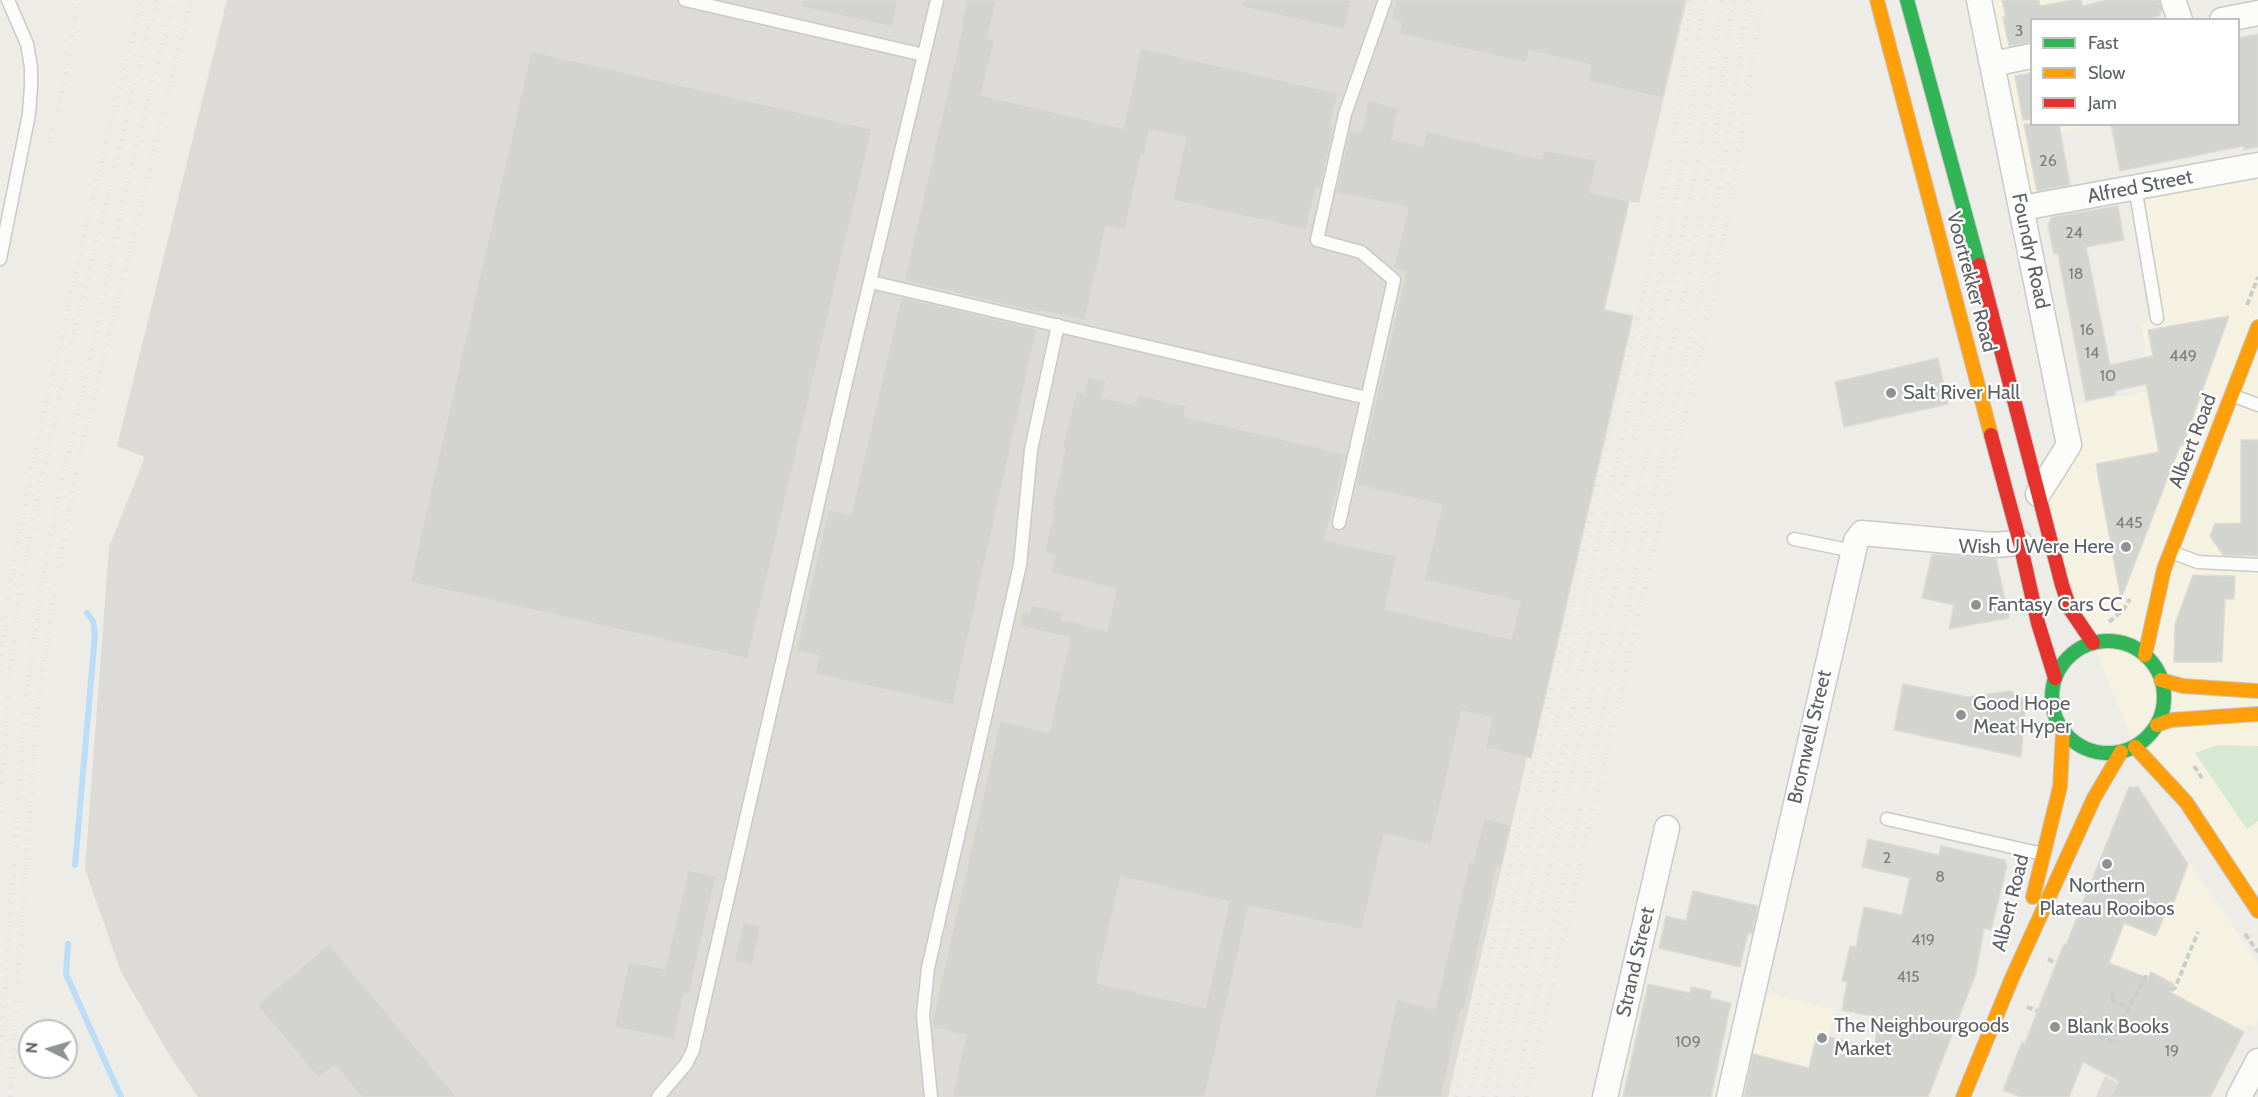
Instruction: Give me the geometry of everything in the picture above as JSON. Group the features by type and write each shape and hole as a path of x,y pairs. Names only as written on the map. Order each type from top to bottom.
{"main road":[{"name":"Voortrekker Road","path":"1877,0 2020,543 2038,623 2055,678"},
{"name":"Voortrekker Road","path":"1907,0 2062,585 2070,609 2093,643"},
{"name":"Albert Road","path":"2145,655 2164,570 2258,327"},
{"name":"Albert Road","path":"2145,596 2164,570"},
{"path":"2155,734 2163,703 2161,680 2145,655 2116,636 2077,651 2064,663 2055,678 2052,701 2055,717 2063,731 2075,743 2089,750 2105,754 2135,747 2155,734 2171,720 2258,714"},
{"path":"2161,680 2183,686 2258,691"},
{"name":"Albert Road","path":"2012,978 2060,787 2063,731"},
{"path":"2135,747 2186,802 2258,910"},
{"name":"Albert Road","path":"1963,1097 2012,978 2094,798 2121,752"},
{"path":"2174,769 2179,777 2186,802"}],"street":[{"name":"Foundry Road","path":"1979,0 2069,445 2038,494"},
{"path":"2173,0 2179,18"},
{"path":"2232,18 2258,13"},
{"path":"1992,64 2030,56"},
{"name":"Alfred Street","path":"2022,208 2258,165"},
{"path":"1853,551 1862,533 1993,545 2020,543"},
{"name":"Bromwell Street","path":"1729,1097 1853,551"},
{"name":"Strand Street","path":"1605,1097 1667,828"},
{"path":"2239,1097 2258,1061"}],"lane":[{"path":"0,259 29,114 31,86 31,67 27,44 8,0"},
{"path":"686,0 924,55"},
{"path":"658,1097 686,1064 693,1050 937,0"},
{"path":"1339,523 1394,280 1361,252 1317,240 1345,114 1385,0"},
{"path":"2135,187 2157,318"},
{"path":"871,282 1367,398"},
{"path":"931,1097 922,1015 928,968 1020,565 1031,450 1058,325"},
{"path":"2232,395 2258,405"},
{"path":"1794,539 1853,551"},
{"path":"2171,551 2198,562 2258,565"},
{"path":"1887,819 2044,855"}],"path":[{"path":"2171,990 2175,988 2198,932"},
{"path":"2091,1033 2111,1041 2128,1013 2145,976 2148,978"},
{"path":"2114,992 2112,1000 2129,1007"}],"shaded area":[{"path":"227,0 1687,0 1639,203 1629,201 1604,309 1633,316 1531,758 1527,758 1448,1097 198,1097 170,1056 121,972 85,869 109,547 145,457 117,446"},
{"path":"1979,0 2083,0 2090,18 2030,18 2030,126 2090,126 2057,133 2070,200 2022,208"},
{"path":"2258,165 2258,911 2135,747 2093,643 2038,494 2069,445 2062,407 2150,391 2142,324 2157,317 2135,187"},
{"path":"2129,787 2138,787 2258,963 2258,1020 2255,1027 2248,1024 2210,1097 2123,1084 2080,1061 2026,1040"},
{"name":"The Neighbourgoods Market","path":"1767,993 1834,1010 1822,1070 1810,1097 1743,1097"},
{"path":"2105,1076 2146,1097 2096,1097"}],"green space":[{"path":"2218,745 2258,746 2258,821 2247,829 2195,753"}],"building":[{"path":"802,0 898,0 892,27 801,7"},
{"path":"967,0 996,0 988,38 995,39 981,95 1123,128 1141,48 1338,93 1330,125 1334,126 1320,189 1316,188 1306,230 1172,200 1186,138 1150,130 1144,156 1141,156 1125,230 1106,226 1085,321 904,281"},
{"path":"1243,0 1351,0 1345,30 1242,7"},
{"path":"1396,0 1685,0 1663,98 1587,81 1591,65 1529,51 1527,63 1399,34 1401,22 1391,19"},
{"path":"2002,0 2039,0 2040,6 2081,0 2083,6 2107,0 2159,0 2162,11 2159,16 2151,18 2030,18 2030,42 2009,46 2003,17 2006,17"},
{"path":"2258,34 2258,147 2244,150 2243,146 2120,171 2111,126 2240,126 2240,38"},
{"path":"531,51 872,129 748,659 410,582"},
{"path":"2030,73 2030,119 2023,120 2015,76"},
{"path":"1368,100 1399,108 1392,139 1423,146 1426,131 1542,159 1544,150 1597,160 1590,192 1629,201 1604,310 1633,316 1531,758 1485,748 1492,718 1462,711 1431,845 1384,834 1362,930 1249,906 1205,1097 952,1097 966,1035 933,1028 932,1021 1000,721 1049,732 1070,638 1019,626 1022,612 1029,613 1031,605 1063,612 1062,620 1107,630 1116,589 1051,573 1055,555 1044,552 1055,507 1052,506 1065,449 1062,448 1076,391 1084,393 1088,377 1107,381 1102,397 1135,405 1138,395 1187,406 1184,416 1346,454 1325,540 1397,556 1385,609 1511,639 1520,602 1424,580 1442,505 1356,485 1406,272 1393,269 1408,208 1336,192 1350,129 1361,132","holes":["1121,877 1229,902 1205,1008 1097,983"]},
{"path":"2024,124 2059,126 2070,185 2037,191"},
{"path":"2118,206 2124,240 2086,247 2110,365 2153,356 2148,330 2229,316 2183,445 2180,446 2121,599 2096,464 2159,452 2146,384 2115,391 2115,395 2086,401 2058,254 2054,254 2048,225 2052,217"},
{"path":"901,297 1037,329 953,705 815,674 819,656 796,651 828,510 851,514"},
{"name":"Salt River Hall","path":"1938,358 1948,404 1844,427 1835,382"},
{"path":"2241,440 2258,440 2258,556 2223,555 2210,536 2215,524 2241,523"},
{"path":"1932,554 1996,559 2009,618 1949,629 1954,605 1922,598"},
{"path":"2193,575 2235,576 2234,599 2225,599 2222,662 2174,662 2175,624"},
{"name":"Good Hope Meat Hyper","path":"1903,684 1967,697 2010,691 2026,700 2021,757 1894,730"},
{"path":"2129,787 2138,787 2188,864 2174,902 2170,901 2156,936 2124,923 2109,963 2148,978 2151,972 2174,984 2170,992 2244,1032 2210,1097 2110,1097 2119,1081 2083,1062 2069,1097 2021,1097 2003,1090 2022,1042 2025,1043 2064,944 2066,945"},
{"path":"1484,818 1511,825 1501,867 1497,866 1464,1010 1461,1010 1441,1097 1374,1097 1397,999 1435,1009 1469,862 1473,863"},
{"path":"1868,839 1939,855 1941,846 2005,860 2007,866 1991,930 1984,928 1976,973 1928,1097 1744,1097 1753,1054 1809,1068 1817,1034 1875,1048 1877,1017 1842,1010 1847,982 1842,981 1850,946 1856,947 1864,907 1902,915 1910,878 1862,867"},
{"path":"688,870 716,876 689,995 684,994 674,1040 614,1027 629,961 665,969"},
{"path":"1693,891 1758,906 1752,934 1748,933 1740,967 1659,948 1666,916 1686,921"},
{"path":"743,922 761,926 752,965 734,961"},
{"path":"329,944 457,1097 362,1097 334,1065 318,1078 257,1005"},
{"path":"1648,984 1690,993 1691,987 1711,991 1710,998 1731,1003 1711,1097 1623,1097"}],"waterway":[{"path":"75,865 95,635 93,621 87,613"},
{"path":"68,944 66,974 121,1097"}],"railway":[{"path":"51,139 69,60 77,0"},
{"path":"0,665 10,584 36,449 98,176 142,0"},
{"path":"0,812 9,682 20,591 32,523 66,368 156,0"},
{"path":"0,1065 25,705 40,596 59,494 96,334 127,182 174,0"},
{"path":"10,1097 36,723 54,590 80,454 191,0"},
{"path":"1456,1097 1616,403 1647,280 1679,106 1691,0"},
{"path":"1469,1097 1670,233 1694,94 1703,0"},
{"path":"1483,1097 1687,214 1700,150 1722,0"},
{"path":"1496,1097 1689,275 1714,146 1733,0"},
{"path":"1513,1097 1704,278 1728,139 1748,0"},
{"path":"1526,1097 1713,295 1739,154 1761,0"}],"traffic: fast":[{"path":"1907,0 1979,265"},
{"path":"2108,641 2129,646 2147,658 2159,676 2164,697 2159,718 2147,736 2129,748 2108,753 2087,748 2069,736 2057,718 2052,697 2057,676 2069,658 2087,646 2108,641"}],"traffic: slow":[{"path":"1877,0 1991,435"},
{"path":"2145,655 2164,569 2258,327"},
{"path":"2161,680 2183,686 2258,691"},
{"path":"2157,725 2171,720 2258,714"},
{"path":"2033,897 2060,787 2063,731"},
{"path":"2135,747 2186,802 2258,911"},
{"path":"1963,1097 2012,978 2094,798 2121,752"}],"traffic: jam":[{"path":"1979,265 2062,585 2070,609 2093,643"},
{"path":"1991,435 2020,543 2038,623 2055,678"}],"place":[{"name":"Salt River Hall","path":"1891,393"},
{"name":"Wish U Were Here","path":"2126,547"},
{"name":"Fantasy Cars CC","path":"1976,605"},
{"name":"Good Hope Meat Hyper","path":"1961,715"},
{"name":"Northern Plateau Rooibos","path":"2107,864"},
{"name":"Blank Books","path":"2055,1027"},
{"name":"The Neighbourgoods Market","path":"1822,1038"}]}
